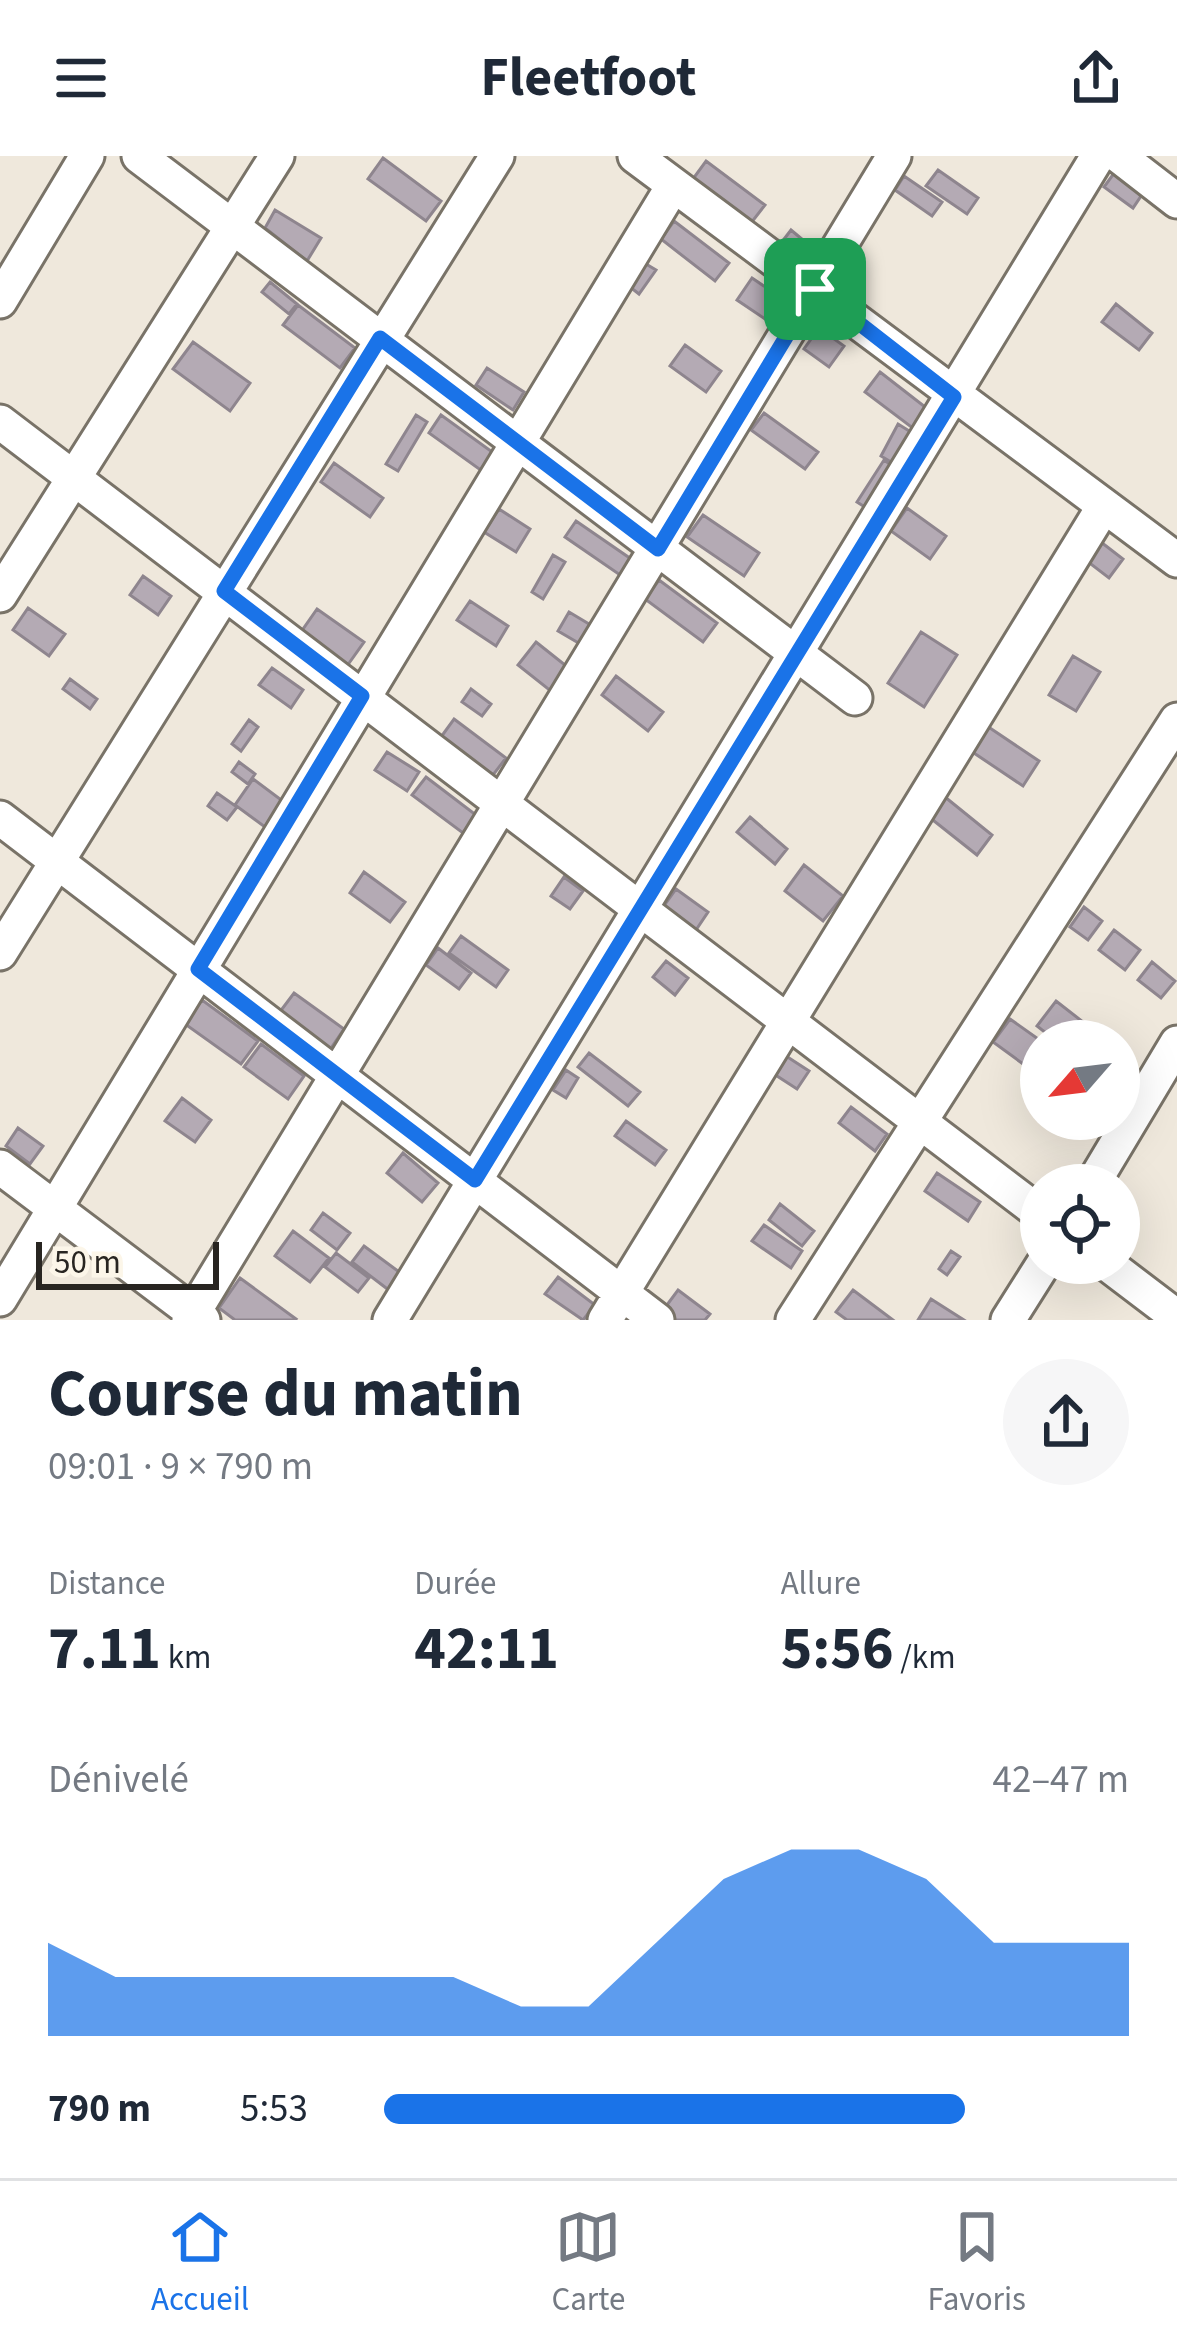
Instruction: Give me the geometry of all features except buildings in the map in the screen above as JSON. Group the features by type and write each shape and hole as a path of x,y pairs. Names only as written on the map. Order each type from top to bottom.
{"street":[{"path":"0,301 87,156"},
{"path":"139,156 855,698"},
{"path":"0,595 277,156"},
{"path":"0,953 497,156"},
{"path":"635,156 1177,560"},
{"path":"0,1167 195,1318 895,156"},
{"path":"390,1320 1098,156"},
{"path":"1119,156 1177,201"},
{"path":"0,1299 515,441 674,186"},
{"path":"0,422 1020,1197"},
{"path":"614,1307 1104,506"},
{"path":"793,1320 1177,720"},
{"path":"0,818 475,1180 614,1307 657,1320"},
{"path":"1105,1164 1177,1043"},
{"path":"1008,1320 1031,1284"},
{"path":"1134,1284 1177,1317"}],"route":[{"path":"815,289 954,397 475,1180 198,969 362,696 224,591 380,338 658,549 815,289"}]}
